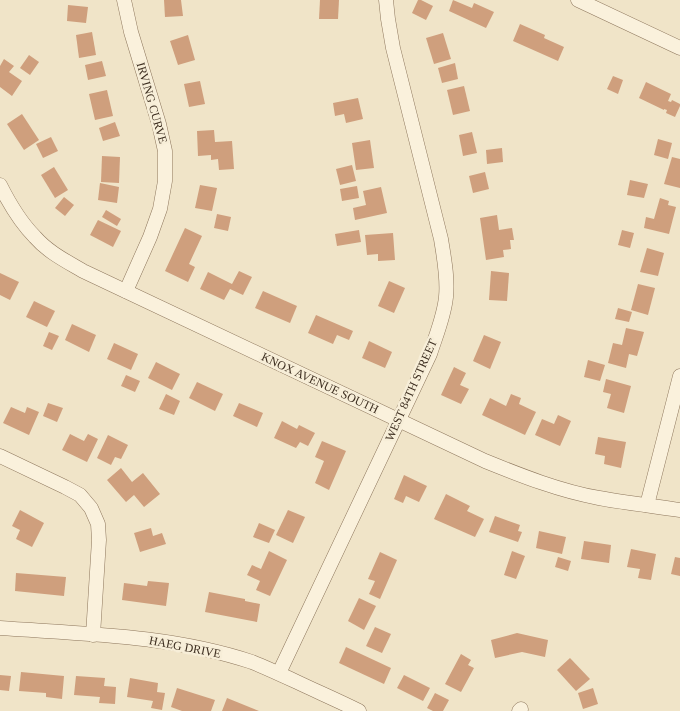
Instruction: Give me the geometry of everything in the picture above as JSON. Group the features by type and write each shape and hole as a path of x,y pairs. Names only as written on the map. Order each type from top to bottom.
{"street":[{"name":"IRVING CURVE","path":"124,0 130,32 159,124 165,151 165,181 160,209 126,291"},
{"name":"WEST 84TH STREET","path":"278,673 430,354 440,326 446,297 441,239 394,48 386,0"},
{"path":"578,0 680,48"},
{"name":"KNOX AVENUE SOUTH","path":"0,185 16,214 35,238 58,256 83,271 485,461 522,476 598,498 680,510"},
{"path":"647,505 680,376"},
{"path":"0,456 80,495 91,508 98,524 99,540 94,635"},
{"name":"HAEG DRIVE","path":"0,628 118,636 164,641 209,650 253,663 278,673 360,711"}],"building":[{"path":"164,0 181,0 183,16 165,17"},
{"path":"320,0 339,0 338,19 319,19"},
{"path":"418,0 433,6 426,20 412,13"},
{"path":"453,0 472,8 474,3 494,12 486,28 449,11"},
{"path":"68,5 88,7 86,23 67,21"},
{"path":"520,24 545,35 544,38 564,47 558,61 513,41"},
{"path":"92,32 96,55 79,58 76,35"},
{"path":"443,33 451,59 434,64 426,38"},
{"path":"188,35 195,60 178,65 170,41"},
{"path":"29,55 39,62 30,75 20,68"},
{"path":"4,59 14,66 9,72 22,81 12,96 0,87 0,66"},
{"path":"102,61 106,76 88,80 85,65"},
{"path":"455,63 458,79 442,83 438,68"},
{"path":"613,76 623,80 618,94 607,89"},
{"path":"200,81 205,104 189,107 184,84"},
{"path":"646,82 671,94 668,101 671,102 672,100 680,104 675,117 666,113 667,110 639,98"},
{"path":"464,86 470,111 453,115 447,90"},
{"path":"107,90 113,116 95,120 89,94"},
{"path":"358,98 363,119 346,123 344,114 335,116 333,103"},
{"path":"22,114 39,140 24,150 7,124"},
{"path":"115,122 120,136 103,141 99,128"},
{"path":"214,130 215,142 232,141 234,169 219,170 218,159 211,160 211,155 198,156 197,131"},
{"path":"472,132 477,153 463,156 459,135"},
{"path":"51,137 58,151 43,158 36,144"},
{"path":"658,139 672,143 668,159 654,155"},
{"path":"370,140 374,168 356,170 352,143"},
{"path":"502,148 503,162 487,164 486,150"},
{"path":"102,156 120,157 119,183 101,182"},
{"path":"672,157 680,159 680,188 664,184"},
{"path":"352,165 356,181 340,185 336,169"},
{"path":"54,167 68,190 55,198 41,175"},
{"path":"485,172 489,189 473,193 469,176"},
{"path":"630,180 648,184 644,198 627,195"},
{"path":"100,183 119,187 117,203 98,200"},
{"path":"200,185 217,188 212,211 195,208"},
{"path":"357,186 359,198 342,201 340,189"},
{"path":"381,187 387,213 355,220 353,208 366,205 363,191"},
{"path":"64,197 74,205 65,216 55,208"},
{"path":"660,198 669,201 668,205 676,207 669,234 644,228 646,217 654,219"},
{"path":"106,210 121,219 117,226 102,217"},
{"path":"217,214 231,217 228,231 214,228"},
{"path":"497,215 499,230 512,228 514,240 510,240 511,249 503,250 504,257 486,260 480,218"},
{"path":"98,220 121,231 113,247 90,235"},
{"path":"185,228 202,236 189,264 195,267 188,282 165,271"},
{"path":"359,230 361,242 337,246 335,234"},
{"path":"622,230 634,233 630,248 618,245"},
{"path":"393,233 395,260 378,261 378,254 367,255 365,235"},
{"path":"647,248 664,253 658,276 640,272"},
{"path":"239,271 252,277 243,295 230,289 224,300 200,289 208,272 232,284"},
{"path":"491,271 509,273 507,301 489,300"},
{"path":"0,273 19,282 10,300 0,295"},
{"path":"389,281 405,288 394,313 378,306"},
{"path":"638,284 655,288 648,315 631,310"},
{"path":"263,291 297,306 290,323 255,308"},
{"path":"34,301 55,311 47,327 26,317"},
{"path":"618,308 632,312 629,322 615,319"},
{"path":"316,315 353,331 349,340 337,335 333,344 308,333"},
{"path":"72,324 96,335 89,352 65,340"},
{"path":"626,328 644,332 637,356 629,354 626,368 608,363 613,343 622,345"},
{"path":"49,332 59,336 52,350 43,346"},
{"path":"484,335 501,342 490,369 473,361"},
{"path":"369,341 392,352 385,368 362,358"},
{"path":"114,343 138,354 131,370 107,359"},
{"path":"588,360 605,365 600,381 584,377"},
{"path":"156,362 180,374 172,390 148,378"},
{"path":"454,367 466,373 460,385 469,389 461,404 441,395"},
{"path":"126,375 140,381 135,392 121,386"},
{"path":"606,379 631,386 624,413 607,408 611,394 603,392"},
{"path":"197,382 223,394 215,411 189,398"},
{"path":"166,394 180,401 174,415 159,409"},
{"path":"511,394 521,398 519,404 536,412 525,435 482,415 490,398 506,406"},
{"path":"48,403 63,408 57,422 43,416"},
{"path":"239,403 263,413 257,427 233,416"},
{"path":"11,407 25,413 27,407 39,412 29,435 3,423"},
{"path":"558,415 571,421 560,446 535,435 542,419 554,424"},
{"path":"282,421 297,429 299,425 315,433 308,446 300,442 296,448 274,438"},
{"path":"70,434 84,441 88,434 98,439 87,462 62,450"},
{"path":"108,435 128,445 121,459 115,457 111,465 97,458"},
{"path":"598,437 626,442 621,468 604,464 605,456 595,454"},
{"path":"322,441 346,451 329,490 315,483 324,461 315,457"},
{"path":"121,468 132,482 143,473 160,494 144,507 134,495 126,502 107,480"},
{"path":"404,475 427,486 419,502 406,496 403,503 394,499"},
{"path":"446,494 470,506 467,511 484,519 475,537 434,519"},
{"path":"20,510 44,523 32,547 16,539 20,530 12,526"},
{"path":"288,510 305,517 293,543 276,535"},
{"path":"495,516 520,525 518,531 522,532 518,542 489,532"},
{"path":"259,523 275,530 269,543 253,537"},
{"path":"151,528 153,536 162,533 166,544 140,552 134,533"},
{"path":"539,531 566,537 562,554 536,548"},
{"path":"584,541 611,545 609,563 581,559"},
{"path":"631,549 656,554 651,580 638,578 640,569 627,567"},
{"path":"269,551 287,560 270,596 256,590 260,581 247,575 252,565 261,569"},
{"path":"512,551 525,556 516,579 504,575"},
{"path":"380,552 397,560 380,599 369,594 375,581 368,579"},
{"path":"558,557 571,561 568,571 555,567"},
{"path":"675,557 680,558 680,576 671,574"},
{"path":"16,573 66,577 64,596 15,591"},
{"path":"148,581 169,583 166,606 122,600 124,583 147,586"},
{"path":"209,592 260,604 257,622 205,612"},
{"path":"359,598 376,606 364,630 348,621"},
{"path":"375,627 391,634 382,653 366,646"},
{"path":"517,633 548,640 545,657 522,652 495,658 491,640"},
{"path":"346,647 391,668 384,684 339,663"},
{"path":"461,654 471,660 468,665 474,668 461,692 445,684"},
{"path":"570,658 590,679 576,691 557,670"},
{"path":"21,672 64,676 62,699 46,697 46,693 19,691"},
{"path":"0,675 11,676 9,691 0,690"},
{"path":"404,675 430,688 423,701 397,688"},
{"path":"76,676 105,678 104,686 116,687 115,704 99,703 100,697 74,695"},
{"path":"130,678 158,683 157,692 165,693 162,710 151,708 153,701 127,697"},
{"path":"177,688 215,700 211,711 182,711 171,707"},
{"path":"593,688 598,704 583,709 578,693"},
{"path":"435,693 449,700 443,711 433,711 427,708"},
{"path":"227,698 259,711 222,711"}]}
